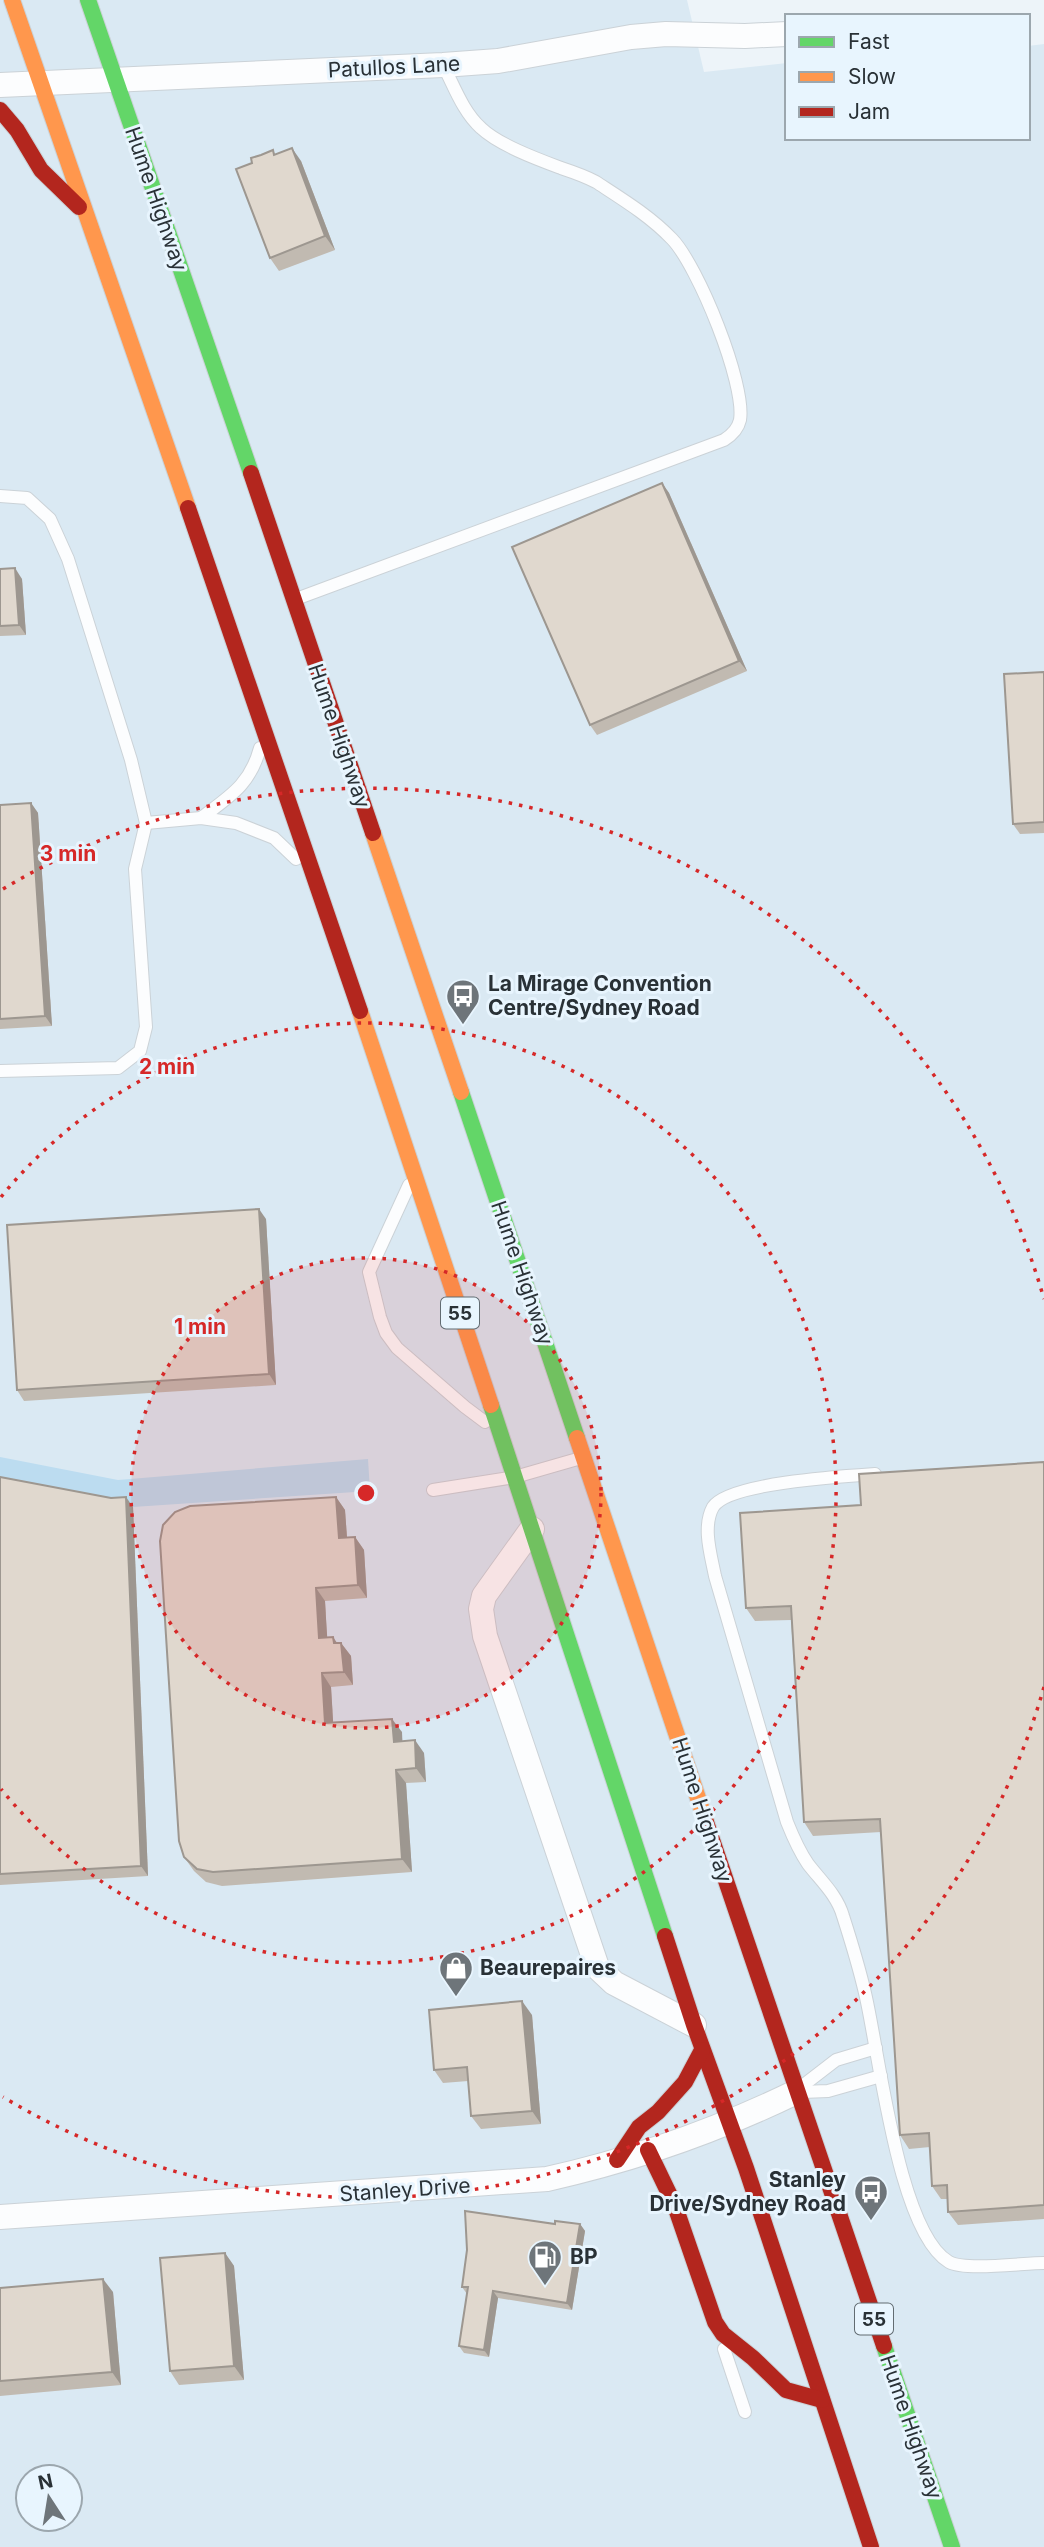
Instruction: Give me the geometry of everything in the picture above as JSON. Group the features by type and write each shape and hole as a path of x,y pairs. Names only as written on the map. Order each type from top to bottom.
{"highway":[{"name":"55","path":"12,0 265,730 515,1477 702,2050 730,2124 871,2547"},
{"name":"Hume Highway","path":"88,0 952,2547"},
{"path":"0,110 25,139 37,165 86,214"},
{"path":"617,2160 639,2127 658,2112 684,2082 702,2050"},
{"path":"648,2150 675,2206 715,2322 723,2334 754,2358 786,2390 822,2400"}],"street":[{"name":"Patullos Lane","path":"0,85 443,65 498,61 631,37 666,34 785,34"},
{"path":"532,1529 484,1597 481,1609 485,1636 597,1967 614,1983 694,2025"},
{"name":"Stanley Drive","path":"0,2217 520,2183 579,2172 730,2124 796,2092"}],"lane":[{"path":"293,600 724,440 733,435 740,422 738,382 710,307 687,259 673,240 642,213 592,180 543,161 482,130 470,116 443,65"},
{"path":"0,496 27,498 50,519 68,559 131,760 146,823 135,869 146,1027 140,1051 118,1068 0,1070"},
{"path":"201,818 236,791 254,769 265,730"},
{"path":"146,823 201,818 236,823 274,838 314,876"},
{"path":"413,1174 369,1272 380,1317 386,1333 397,1348 465,1407 500,1432"},
{"path":"433,1490 515,1477 584,1457"},
{"path":"887,1473 817,1479 735,1493 723,1498 714,1505 709,1517 708,1539 715,1576 787,1822 798,1848 827,1885 842,1913 865,1993 889,2127 908,2192 926,2236 937,2252 950,2262 964,2266 1044,2263"},
{"path":"796,2092 821,2069 836,2060 876,2048"},
{"path":"796,2092 828,2091 881,2076"},
{"path":"715,2322 745,2412"}],"shaded area":[{"path":"0,0 687,0 704,72 785,63 785,140 1030,140 1030,46 1044,44 1044,2547 0,2547"},
{"path":"0,1457 118,1480 368,1459 370,1491 118,1508 0,1486"}],"building":[{"path":"292,148 325,236 270,258 236,169 252,163 251,158 273,150 274,155"},
{"path":"662,483 739,661 590,725 512,547"},
{"path":"15,568 19,625 0,626 0,569"},
{"path":"1044,672 1044,822 1013,824 1004,674"},
{"path":"31,803 45,1016 0,1019 0,805"},
{"path":"259,1209 269,1374 17,1390 7,1225"},
{"path":"1044,1462 1044,2205 948,2212 947,2185 932,2186 929,2133 900,2135 880,1819 804,1822 791,1606 746,1608 740,1513 861,1505 859,1474"},
{"path":"0,1477 111,1498 126,1497 141,1866 0,1874"},
{"path":"336,1497 339,1538 355,1537 358,1585 316,1588 319,1638 333,1637 334,1643 341,1643 344,1672 322,1673 325,1723 392,1719 394,1742 415,1740 416,1768 396,1770 402,1859 213,1872 197,1869 184,1857 179,1841 160,1541 163,1525 175,1512 190,1506"},
{"path":"522,2001 532,2111 471,2116 467,2067 434,2070 429,2010"},
{"path":"465,2211 555,2224 555,2221 580,2224 567,2303 493,2291 484,2350 459,2346 468,2287 462,2287 467,2250"},
{"path":"225,2253 234,2366 170,2371 160,2258"},
{"path":"103,2279 112,2372 0,2381 0,2288"}],"traffic: fast":[{"path":"88,0 251,473"},
{"path":"461,1092 577,1438"},
{"path":"491,1405 665,1936"},
{"path":"884,2346 952,2547"}],"traffic: slow":[{"path":"12,0 188,508"},
{"path":"373,833 461,1092"},
{"path":"360,1011 491,1405"},
{"path":"577,1438 706,1822"}],"traffic: jam":[{"path":"0,110 17,130 41,170 79,207"},
{"path":"251,473 373,833"},
{"path":"188,508 360,1011"},
{"path":"706,1822 884,2346"},
{"path":"665,1936 746,2168 871,2547"},
{"path":"617,2160 639,2127 658,2112 685,2082 702,2050"},
{"path":"648,2150 675,2206 715,2322 723,2334 786,2390 822,2400"}],"place":[{"name":"La Mirage Convention Centre/Sydney Road","path":"463,1026"},
{"name":"Beaurepaires","path":"456,1998"},
{"name":"Stanley Drive/Sydney Road","path":"871,2222"},
{"name":"BP","path":"545,2287"}]}
